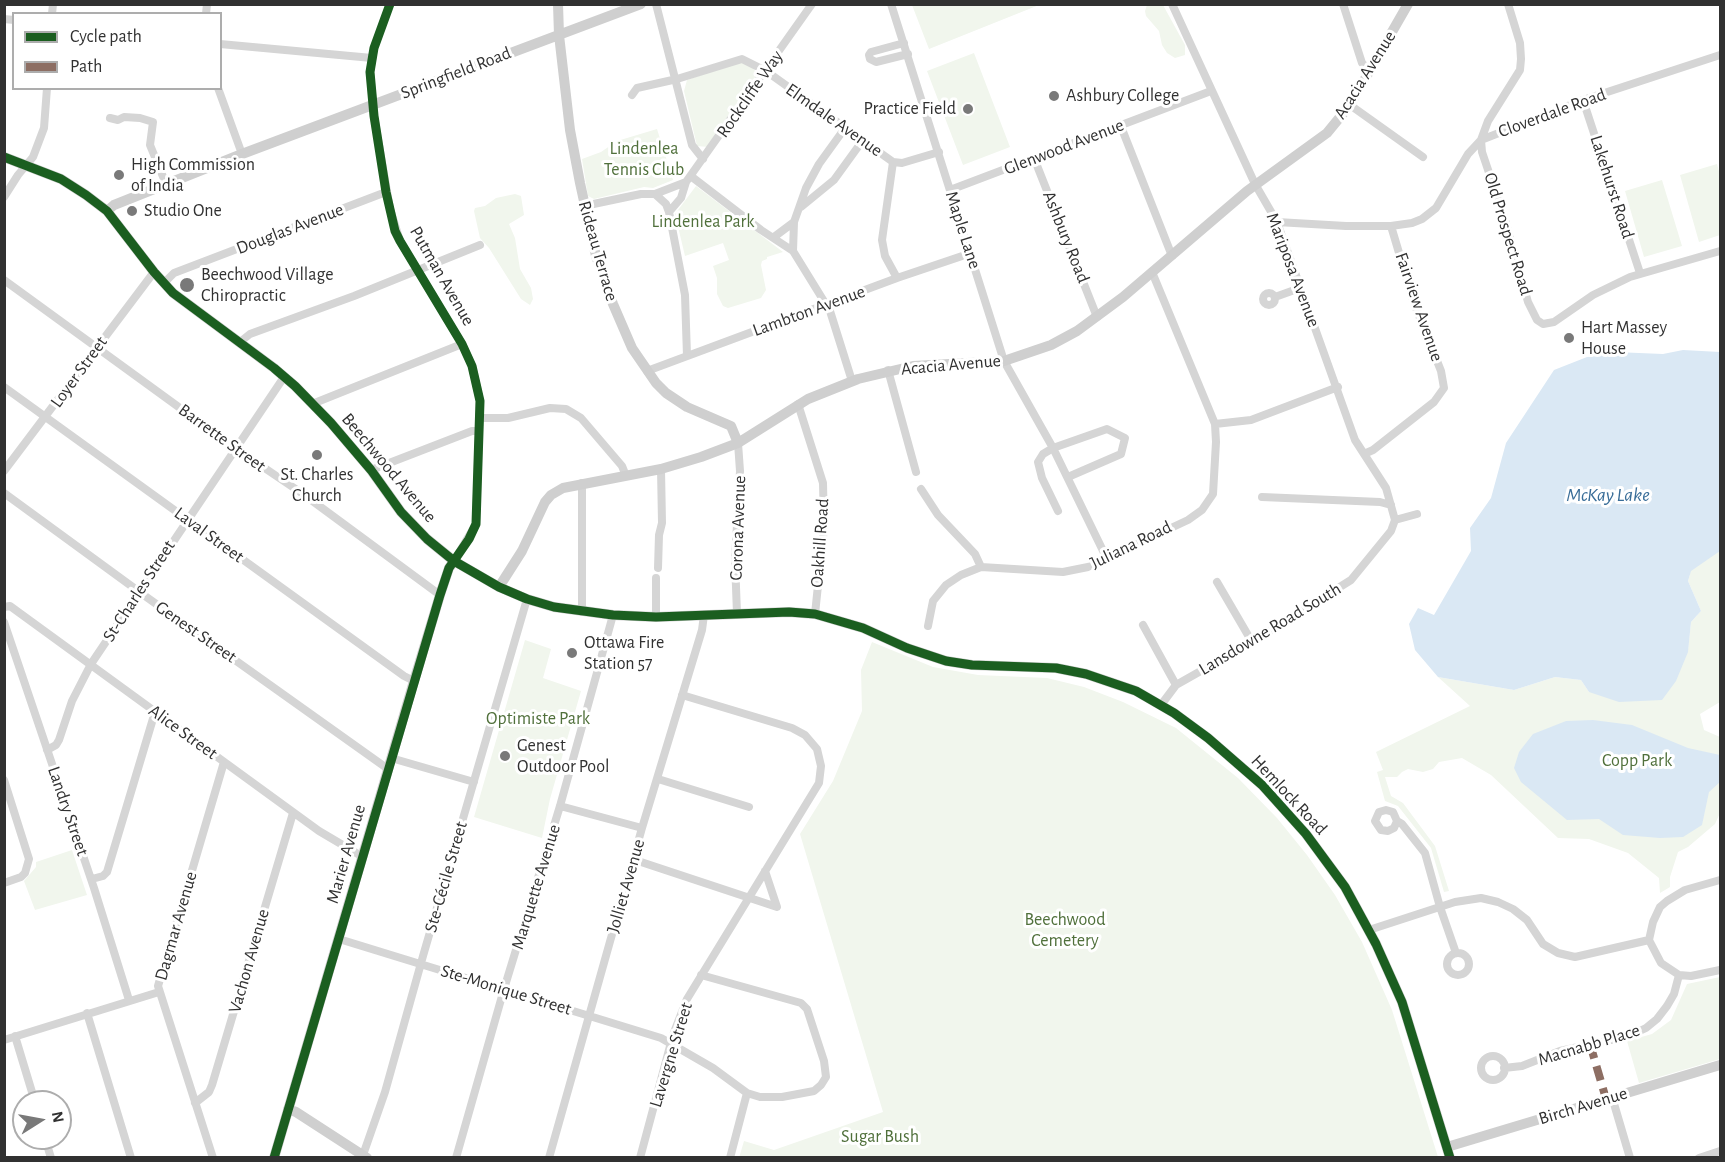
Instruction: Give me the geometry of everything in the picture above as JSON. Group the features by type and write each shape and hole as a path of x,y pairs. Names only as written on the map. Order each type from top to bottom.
{"street":[{"name":"Putman Avenue","path":"390,4 372,58 370,72 386,192 396,231 417,271 462,344 472,366 480,401 476,524 454,561"},
{"name":"Rideau Terrace","path":"558,4 559,35 570,130 596,256 613,304 632,348 656,383 675,400 696,412 730,426 738,442"},
{"name":"Springfield Road","path":"106,211 114,205 242,154 641,4"},
{"path":"656,4 692,145 703,159"},
{"name":"Rockcliffe Way","path":"669,212 681,198 689,180 703,159 812,4"},
{"name":"Maple Lane","path":"891,4 1004,361 1053,448 1107,559"},
{"name":"Mariposa Avenue","path":"1172,4 1211,91 1277,222 1338,387 1355,440 1386,488 1391,505"},
{"path":"1343,4 1362,63 1370,71"},
{"name":"Acacia Avenue","path":"499,587 522,551 545,502 556,491 582,483 661,469 738,442 798,404 852,381 888,370 949,363 1004,361 1052,345 1097,317 1256,184 1326,133 1350,105 1408,4"},
{"path":"1481,140 1488,121 1520,70 1520,42 1508,4"},
{"path":"904,43 872,52 869,55 870,58 876,62 908,54"},
{"path":"222,44 372,58"},
{"name":"Cloverdale Road","path":"1277,222 1346,226 1391,226 1412,223 1422,219 1436,208 1468,154 1481,140 1583,100 1720,55"},
{"name":"Elmdale Avenue","path":"632,95 637,88 677,79 738,59 766,71 893,162 882,240 885,256 897,278"},
{"path":"4,197 33,157 44,128 47,90"},
{"path":"219,90 242,154"},
{"name":"Glenwood Avenue","path":"950,190 1211,91"},
{"name":"Lakehurst Road","path":"1583,100 1640,273"},
{"path":"1350,105 1423,157"},
{"path":"110,118 117,120 124,117 140,118 153,122 154,130 150,145 166,184"},
{"path":"1120,124 1172,255"},
{"path":"793,251 794,222 806,188 819,164 845,128"},
{"path":"800,208 834,180 862,140"},
{"name":"Old Prospect Road","path":"1481,140 1482,152 1505,220 1528,302 1537,320 1543,324 1558,321 1593,295 1640,273"},
{"path":"893,162 902,163 939,152"},
{"name":"Beechwood Avenue","path":"4,158 61,179 106,211 173,293 284,377 331,423 411,523 454,561 499,587 554,607 613,615 656,617 795,612 815,614 863,628 927,656"},
{"name":"Ashbury Road","path":"1034,158 1097,317"},
{"path":"584,206 641,194 655,194 689,180 793,251 831,311 852,381"},
{"name":"Douglas Avenue","path":"164,283 174,273 386,192"},
{"path":"655,194 666,204 669,212 685,295 687,356"},
{"path":"774,237 794,222"},
{"name":"Fairview Avenue","path":"1364,454 1373,450 1434,402 1444,388 1441,371 1414,303 1391,226"},
{"path":"240,342 250,334 480,246"},
{"path":"1640,273 1720,251"},
{"name":"Lambton Avenue","path":"647,371 897,278 971,253"},
{"name":"Loyer Street","path":"4,471 154,272"},
{"path":"1152,272 1215,424 1251,420 1338,387"},
{"name":"Barrette Street","path":"4,280 440,595"},
{"path":"1275,297 1300,288"},
{"path":"312,404 462,344"},
{"path":"888,370 916,472"},
{"name":"St-Charles Street","path":"47,750 56,745 59,740 72,701 91,664 284,377"},
{"name":"Laval Street","path":"4,387 414,681"},
{"name":"Oakhill Road","path":"798,404 823,483 824,528 815,614"},
{"path":"480,418 508,418 549,408 566,409 580,418 622,466 626,476"},
{"name":"Juliana Road","path":"928,626 933,602 946,585 961,575 981,567 1063,572 1088,567 1183,520 1188,520 1202,510 1213,494 1215,424"},
{"path":"1058,511 1042,478 1038,462 1043,454 1053,448 1107,429 1125,438 1121,454 1068,477"},
{"path":"370,470 472,430 479,431"},
{"name":"Corona Avenue","path":"737,614 735,560 740,471 738,442"},
{"path":"658,568 658,535 662,523 661,469"},
{"path":"582,483 582,612"},
{"path":"921,489 938,515 975,554 981,567"},
{"name":"Genest Street","path":"4,494 388,770"},
{"path":"1262,497 1380,502 1391,505 1395,520 1417,514"},
{"name":"Lansdowne Road South","path":"1161,705 1176,685 1252,642 1352,580 1391,531 1395,520"},
{"name":"Marier Avenue","path":"274,1158 414,681 449,568 454,561"},
{"path":"656,578 656,617"},
{"path":"1217,582 1252,642"},
{"name":"Ste-Cécile Street","path":"365,1156 386,1092 527,599"},
{"name":"Alice Street","path":"4,608 10,606 293,813 363,857"},
{"name":"Marquette Avenue","path":"456,1158 504,989 560,806 613,615"},
{"name":"Jolliet Avenue","path":"549,1158 588,1015 635,860 642,828 702,630 704,615"},
{"name":"Landry Street","path":"4,622 92,879 129,1000"},
{"path":"1143,625 1176,685"},
{"name":"Hemlock Road","path":"927,656 972,665 1056,668 1086,674 1136,691 1209,738 1262,785 1306,834 1345,887 1369,930 1402,1002 1448,1152"},
{"name":"Lavergne Street","path":"640,1158 673,1035 687,999 819,783 821,766 817,749 806,735 792,728 682,695"},
{"path":"92,879 103,876 107,872 155,712"},
{"path":"392,758 474,782"},
{"name":"Dagmar Avenue","path":"213,1158 159,992 159,978 224,762"},
{"path":"658,779 749,807"},
{"path":"4,780 30,859 21,877 4,883"},
{"path":"560,806 642,828"},
{"name":"Vachon Avenue","path":"195,1103 209,1092 212,1085 293,813"},
{"path":"1397,821 1425,853 1456,953"},
{"path":"635,860 750,896 777,907 765,871"},
{"path":"1720,880 1685,890 1667,901 1660,907 1653,922 1649,940 1661,963 1679,975 1720,970"},
{"path":"1369,930 1440,907 1481,898 1513,909 1527,920 1543,944 1558,953 1575,957 1649,940"},
{"name":"Ste-Monique Street","path":"339,939 661,1038 713,1068 747,1093"},
{"path":"701,975 801,1003 807,1010 824,1061 826,1077 814,1091 782,1097 760,1097 747,1093 730,1158"},
{"name":"Macnabb Place","path":"1504,1068 1526,1065 1560,1051 1629,1036 1646,1028 1667,1006 1674,994 1679,975"},
{"path":"4,1040 159,992"},
{"path":"87,1013 131,1158"},
{"path":"15,1036 31,1090"},
{"name":"Birch Avenue","path":"1448,1152 1612,1097 1720,1065"},
{"path":"1612,1097 1630,1158"},
{"path":"288,1109 365,1156"},
{"path":"1699,1158 1720,1151"}],"green space":[{"path":"912,5 1039,5 929,49"},
{"path":"1147,5 1163,5 1185,45 1185,55 1175,58 1167,53 1162,45 1159,31 1146,16"},
{"name":"Practice Field","path":"974,53 1010,147 963,165 927,71"},
{"path":"739,62 750,65 757,73 757,80 708,147 697,146 684,91 687,80"},
{"name":"Lindenlea Park","path":"657,129 673,180 653,188 644,187 594,199 588,196 582,159 601,152 617,141"},
{"path":"1717,164 1720,175 1720,235 1699,242 1680,175"},
{"path":"1662,180 1682,246 1644,257 1625,191"},
{"name":"Lindenlea Park","path":"696,186 783,252 762,261 766,290 761,298 728,308 723,306 717,294 717,278 713,266 729,260 723,243 685,256 675,214"},
{"path":"515,194 521,196 524,215 509,224 515,238 520,269 531,288 533,299 530,305 521,299 489,248 480,238 474,211 475,208 485,206 496,198"},
{"name":"Copp Park","path":"1720,544 1720,702 1700,714 1704,730 1720,737 1720,813 1715,824 1688,847 1678,852 1670,877 1670,887 1660,893 1659,878 1628,853 1589,839 1558,838 1491,775 1462,758 1439,762 1433,769 1423,772 1408,769 1397,777 1385,777 1391,796 1403,803 1435,846 1449,891 1444,892 1431,848 1398,806 1385,801 1377,772 1383,770 1376,752 1470,706 1438,677 1514,690 1555,677 1581,680 1589,692 1688,650 1691,622 1701,611 1688,581 1690,574 1687,564"},
{"name":"Optimiste Park","path":"525,640 551,649 543,678 581,691 550,799 542,838 474,817"},
{"name":"Beechwood Cemetery","path":"872,642 933,667 978,675 1047,678 1084,687 1123,702 1176,728 1238,778 1277,818 1307,855 1335,895 1362,942 1392,1010 1438,1157 739,1158 744,1141 774,1150 883,1112 800,834 833,781 862,711 861,670"},
{"path":"72,850 87,895 35,910 24,881 36,867 36,862"},
{"path":"1720,977 1720,1059 1639,1083 1627,1041 1652,1034 1671,1020 1687,984"}],"water":[{"name":"McKay Lake","path":"1683,350 1720,352 1720,551 1691,571 1688,581 1701,611 1691,622 1688,652 1676,681 1662,700 1619,702 1589,692 1581,680 1555,677 1514,690 1438,677 1415,650 1409,624 1418,608 1434,615 1471,551 1470,528 1491,498 1506,443 1554,370 1587,357 1615,352 1663,354"},
{"path":"1593,720 1632,725 1688,748 1720,755 1720,782 1709,792 1702,825 1683,837 1623,835 1599,819 1567,820 1521,782 1514,768 1519,752 1533,734 1566,721"}],"marked path":[{"path":"1590,1044 1606,1099"}],"cycle path":[{"path":"274,1158 440,595 449,568 469,539 476,524 480,401 472,366 462,344 395,231 386,192 374,116 370,72 374,48 390,4"},
{"path":"4,157 61,179 107,211 173,293 295,386 331,423 371,470 401,512 427,539 454,561 499,587 554,607 613,615 656,617 789,612 815,614 863,628 907,648 946,661 972,665 1056,668 1086,674 1136,691 1174,713 1208,738 1262,785 1306,834 1345,887 1376,944 1402,1002 1450,1158"}],"place":[{"name":"Ashbury College","path":"1054,96"},
{"name":"Practice Field","path":"968,109"},
{"name":"High Commission of India","path":"119,175"},
{"name":"Studio One","path":"132,211"},
{"name":"Beechwood Village Chiropractic","path":"187,285"},
{"name":"Hart Massey House","path":"1569,338"},
{"name":"St. Charles Church","path":"317,455"},
{"name":"Ottawa Fire Station 57","path":"572,653"},
{"name":"Genest Outdoor Pool","path":"505,756"}],"park label":[{"name":"Lindenlea Tennis Club","path":"644,159"},
{"name":"Sugar Bush","path":"880,1137"}]}
